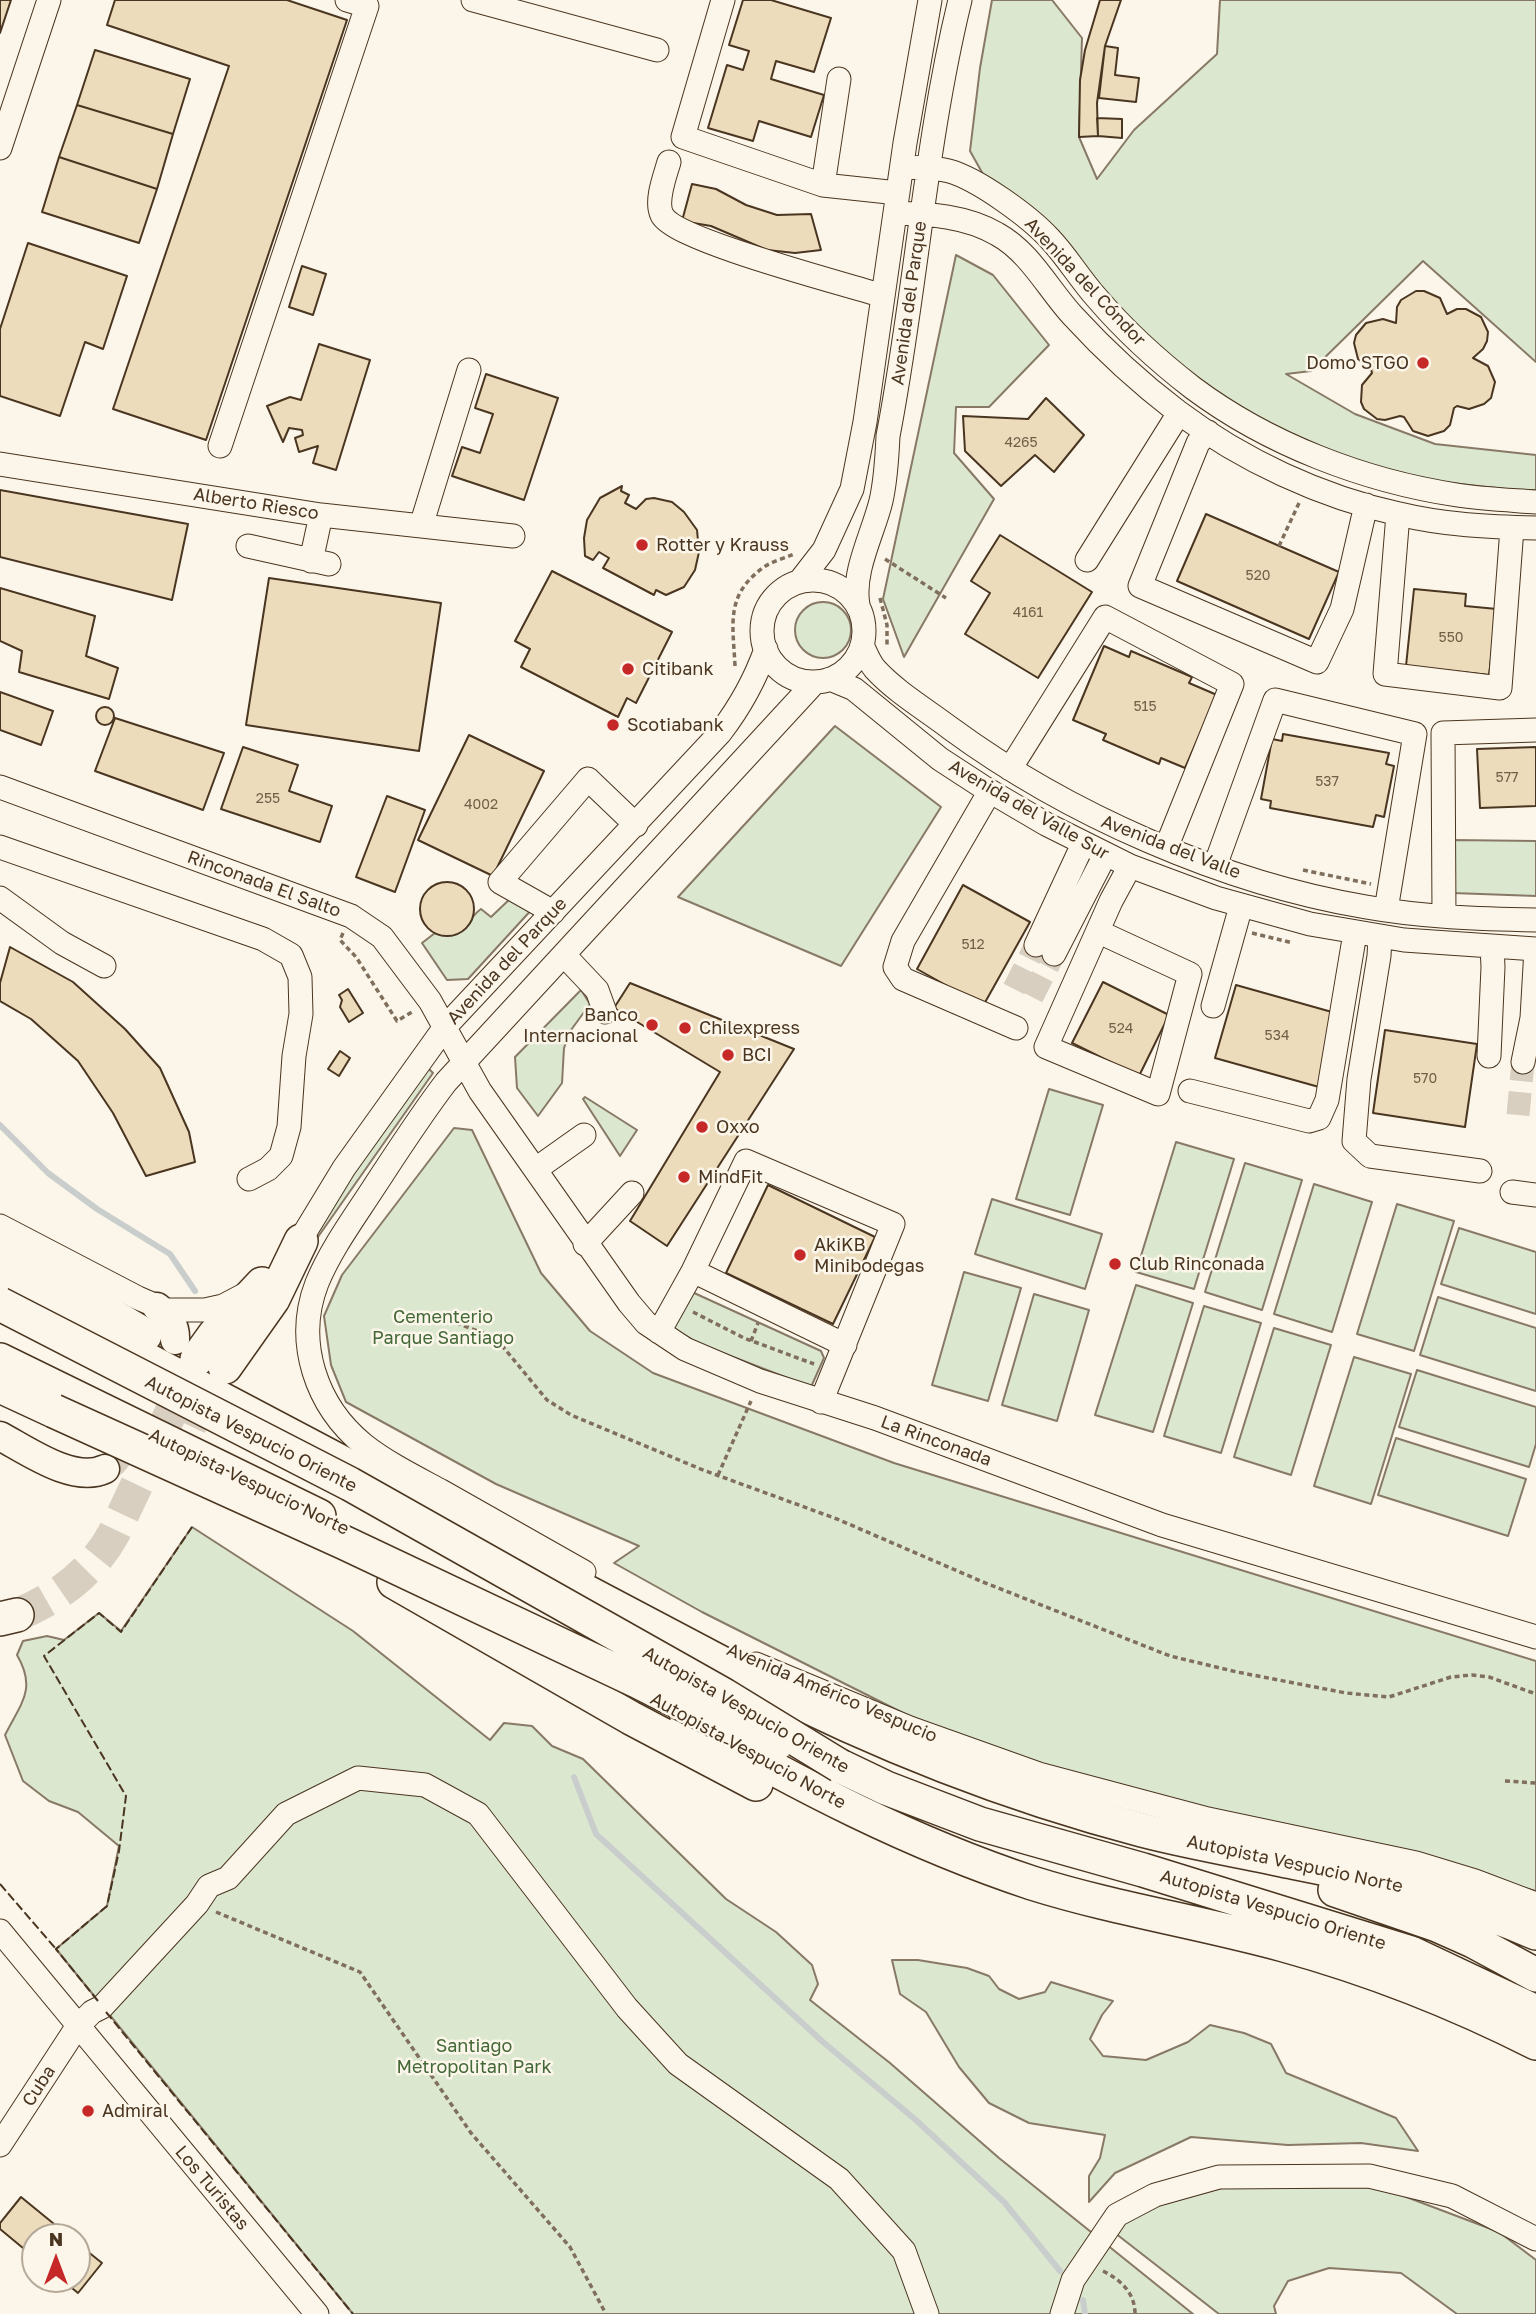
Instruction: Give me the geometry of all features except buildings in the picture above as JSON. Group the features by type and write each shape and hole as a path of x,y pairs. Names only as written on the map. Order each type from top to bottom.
{"highway":[{"path":"199,1355 273,1299 301,1241"},
{"path":"0,1249 126,1323 260,1418"},
{"name":"Autopista Vespucio Norte","path":"0,1282 748,1677 854,1729 931,1762 1107,1821 1203,1845 1336,1871 1420,1891 1471,1907 1536,1933"},
{"path":"199,1355 262,1284"},
{"name":"Autopista Vespucio Oriente","path":"0,1304 350,1484 724,1695 840,1766 886,1788 980,1824 1143,1870 1411,1953 1536,2012"},
{"name":"Autopista Vespucio Norte","path":"0,1360 277,1494 488,1604 799,1783 907,1835 1031,1882 1337,1961 1428,1993 1536,2043"},
{"path":"0,1387 357,1549 638,1681 714,1720 757,1738 840,1766"},
{"path":"0,1404 54,1411"},
{"path":"352,1559 510,1646 631,1718 755,1784 874,1836 925,1854 1031,1882"},
{"name":"Autopista Vespucio Oriente","path":"1203,1845 1437,1925 1536,1975"}],"main road":[{"path":"157,1307 199,1355"},
{"path":"0,1436 68,1470 89,1474 105,1469"}],"street":[{"path":"0,148 49,0"},
{"path":"220,446 368,6 347,0"},
{"path":"473,0 657,50"},
{"name":"Avenida del Cóndor","path":"723,0 684,137 823,185 896,203 922,214 974,223 1000,235 1014,246 1071,314 1110,355 1179,413 1251,457 1315,488 1398,514 1446,523 1536,528"},
{"name":"Avenida del Parque","path":"800,582 824,550 852,489 865,422 896,203 930,0"},
{"name":"Avenida del Parque","path":"858,605 855,593 887,467 888,436 929,168 960,0"},
{"path":"823,185 839,79"},
{"path":"669,162 661,189 660,212 669,225 716,246 883,296"},
{"name":"Avenida del Cóndor","path":"902,167 929,168 959,175 1035,224 1057,247 1091,292 1138,341 1176,374 1219,405 1269,433 1339,465 1384,479 1457,495 1536,502"},
{"path":"421,526 469,370"},
{"path":"1219,405 1223,414 1222,424 1215,430 1205,430 1198,443 1140,586 1317,662 1342,608 1367,505"},
{"path":"1087,560 1179,413"},
{"path":"1251,457 1247,448 1250,439 1269,433"},
{"name":"Alberto Riesco","path":"0,464 321,515 513,536"},
{"path":"1398,514 1385,674 1500,688 1512,528"},
{"path":"248,546 320,562 321,515"},
{"path":"817,580 833,584 847,593 858,605 863,618 862,645 850,666 822,680 800,680 787,674 776,665 766,649 763,624 767,610 775,597 787,587 817,580"},
{"path":"1010,769 1105,617 1232,684 1166,848"},
{"name":"Avenida del Valle","path":"862,645 873,667 962,737 1010,769 1096,817 1166,848 1214,866 1339,902 1444,916 1536,920"},
{"name":"Avenida del Parque","path":"262,1284 281,1267 301,1241 344,1168 445,1027 636,825 731,718 757,676 766,649"},
{"name":"Avenida del Parque","path":"329,1260 424,1111 463,1063 822,680"},
{"name":"Avenida del Valle Sur","path":"822,680 854,689 940,759 1083,844 1130,866 1241,906 1310,924 1380,936 1536,949"},
{"path":"1214,866 1275,700 1415,734 1386,910"},
{"path":"1444,916 1443,733 1536,730"},
{"path":"553,912 500,882 588,779 636,825"},
{"name":"Rinconada El Salto","path":"0,787 351,916 382,937 430,1001 463,1063"},
{"path":"990,791 903,941 895,967 903,979 1016,1028"},
{"path":"1083,844 1045,950 1105,855"},
{"path":"0,847 262,939 291,955 300,977 301,1014 294,1056 289,1127 281,1156 268,1169 249,1179"},
{"path":"1099,932 1190,974 1157,1094 1046,1047 1111,901 1130,866"},
{"path":"0,898 62,943 104,966"},
{"path":"1213,1006 1241,906"},
{"path":"1190,1091 1309,1121 1319,1118 1327,1100 1355,933"},
{"path":"1380,936 1359,1079 1354,1141 1370,1156 1480,1171"},
{"path":"1489,1055 1492,947"},
{"path":"1523,1062 1532,1018 1536,949"},
{"path":"564,955 597,990 605,1012"},
{"name":"La Rinconada","path":"463,1063 585,1244 629,1303 646,1323 685,1349 760,1381 875,1418 1163,1525 1536,1637"},
{"path":"536,1170 584,1135"},
{"path":"659,1332 693,1271 746,1161 893,1224 821,1402"},
{"path":"1513,1192 1536,1195"},
{"path":"585,1244 632,1193"},
{"path":"0,1226 157,1307 180,1311 214,1308 232,1302 262,1284"},
{"name":"Avenida Américo Vespucio","path":"329,1260 311,1304 308,1332 310,1355 314,1376 323,1395 349,1431 384,1459 655,1613 760,1666 910,1728 1039,1774 1208,1819 1416,1863 1536,1904"},
{"path":"693,1271 845,1345"},
{"name":"Cuba","path":"0,2145 77,2027 92,2012 102,2007 197,1904 209,1886 228,1878 286,1814 358,1778 425,1784 478,1814 627,2008 678,2064 839,2179 904,2251 927,2314"},
{"name":"Los Turistas","path":"0,1931 317,2314"},
{"path":"1062,2314 1073,2280 1117,2215 1155,2195 1219,2177 1369,2176 1452,2196 1536,2239"}],"path":[{"path":"1279,545 1300,501"},
{"path":"882,569 887,547"},
{"path":"735,668 733,621 736,599 744,586 766,566 804,549"},
{"path":"885,559 946,598"},
{"path":"877,589 887,625 887,650"},
{"path":"351,916 340,940 356,957 397,1021"},
{"path":"677,1300 702,1318 744,1338 834,1371"},
{"path":"448,1320 483,1333 503,1348 547,1400 571,1415 1170,1656 1346,1693 1389,1697 1451,1677 1472,1675 1489,1677 1536,1693"},
{"path":"718,1475 760,1381"},
{"path":"1505,1781 1536,1783"},
{"path":"197,1904 360,1972 471,2133 570,2247 606,2314"},
{"path":"1081,2268 1104,2271 1116,2278 1128,2290 1135,2306 1135,2314"}],"green space":[{"path":"992,0 1052,0 1082,38 1079,137 1097,179 1134,130 1217,54 1220,0 1536,0 1536,362 1423,261 1311,371 1286,374 1355,414 1435,444 1536,455 1536,490 1442,482 1370,466 1260,422 1168,360 988,183 970,151"},
{"path":"956,255 993,275 1049,345 989,407 956,407 954,453 994,499 904,657 883,599"},
{"path":"823,602 834,604 843,610 849,619 849,641 843,650 834,656 823,658 812,656 803,650 797,641 795,630 797,619 803,610 812,604"},
{"path":"835,726 941,807 841,966 678,897"},
{"path":"1453,840 1536,841 1536,896 1453,893"},
{"path":"513,896 534,907 468,979 447,980 422,943 435,933 452,936 462,930 481,909 491,917"},
{"path":"581,990 590,1004 571,1030 564,1048 562,1083 538,1116 517,1088 515,1057"},
{"path":"428,1068 433,1073 306,1254 336,1199"},
{"path":"1049,1089 1103,1105 1070,1215 1016,1199"},
{"path":"585,1097 637,1130 620,1156 583,1099"},
{"name":"Cementerio Parque Santiago","path":"454,1128 472,1130 541,1273 590,1331 653,1373 894,1463 1536,1661 1536,1891 1449,1866 1240,1819 1034,1764 915,1719 702,1612 614,1563 639,1546 496,1484 346,1402 331,1365 324,1316 342,1275"},
{"path":"1176,1142 1234,1159 1194,1289 1136,1272"},
{"path":"1245,1163 1302,1180 1262,1310 1205,1292"},
{"path":"1314,1184 1372,1202 1332,1332 1274,1314"},
{"path":"992,1199 1102,1234 1085,1289 975,1254"},
{"path":"1397,1204 1454,1221 1414,1351 1357,1334"},
{"path":"1459,1228 1536,1252 1536,1314 1441,1284"},
{"path":"964,1272 1021,1288 988,1401 932,1385"},
{"path":"1136,1285 1193,1303 1153,1432 1095,1415"},
{"path":"692,1292 821,1351 824,1358 811,1387 702,1345 672,1328"},
{"path":"1034,1294 1089,1310 1057,1421 1002,1405"},
{"path":"1438,1297 1536,1328 1536,1391 1420,1355"},
{"path":"1204,1306 1261,1323 1221,1453 1164,1436"},
{"path":"1274,1328 1331,1345 1291,1475 1234,1457"},
{"path":"1354,1357 1411,1374 1371,1504 1314,1486"},
{"path":"1417,1370 1536,1407 1536,1444 1529,1467 1399,1427"},
{"path":"1396,1438 1526,1479 1508,1536 1378,1495"},
{"name":"Santiago Metropolitan Park","path":"192,1527 353,1631 490,1740 504,1723 532,1726 552,1746 583,1759 726,1899 776,1932 812,1965 818,1984 810,2000 890,2063 999,2158 1193,2314 353,2314 56,1949 107,1906 119,1846 78,1812 49,1801 23,1781 5,1735 21,1705 26,1687 26,1677 17,1655 23,1641 47,1636 64,1640 99,1613 121,1631"},
{"path":"892,1960 918,1960 967,1968 989,1976 999,1989 1019,1999 1045,1992 1051,1982 1113,2001 1102,2015 1090,2039 1103,2056 1146,2060 1188,2042 1210,2025 1244,2033 1271,2044 1286,2073 1396,2118 1418,2151 1361,2143 1288,2145 1191,2137 1115,2173 1089,2202 1089,2176 1100,2158 1105,2135 1029,2123 989,2103 959,2067 926,2012 900,1994"},
{"path":"1380,2187 1499,2232 1536,2260 1536,2314 1457,2314 1401,2273 1329,2268 1288,2281 1274,2306 1276,2314 1219,2314 1115,2233 1125,2221 1160,2205 1222,2188"}],"waterway":[{"path":"0,1125 48,1173 97,1209 170,1254 195,1291"},
{"path":"574,1777 596,1834 823,2042 917,2121 1004,2202 1060,2271"},
{"path":"1083,2300 1085,2314"}],"tunnel":[{"path":"1014,989 1036,945"},
{"path":"1032,997 1054,954"},
{"path":"1518,1115 1523,1062"},
{"path":"105,1469 123,1451 164,1366"},
{"path":"17,1615 47,1600 73,1582 85,1572 105,1547 191,1370"},
{"path":"186,1474 182,1450 185,1439 189,1427 215,1384"}],"fence":[{"path":"98,2001 56,1949 107,1906 119,1851 126,1796 44,1656 99,1613 121,1632 192,1527"},
{"path":"0,1884 56,1949"},
{"path":"106,2012 353,2314"}],"place":[{"name":"Domo STGO","path":"1423,363"},
{"name":"Rotter y Krauss","path":"642,545"},
{"name":"Citibank","path":"628,669"},
{"name":"Scotiabank","path":"613,725"},
{"name":"Banco Internacional","path":"652,1025"},
{"name":"Chilexpress","path":"685,1028"},
{"name":"BCI","path":"728,1055"},
{"name":"Oxxo","path":"702,1127"},
{"name":"MindFit","path":"684,1177"},
{"name":"AkiKB Minibodegas","path":"800,1255"},
{"name":"Club Rinconada","path":"1115,1264"},
{"name":"Admiral","path":"88,2111"}]}
